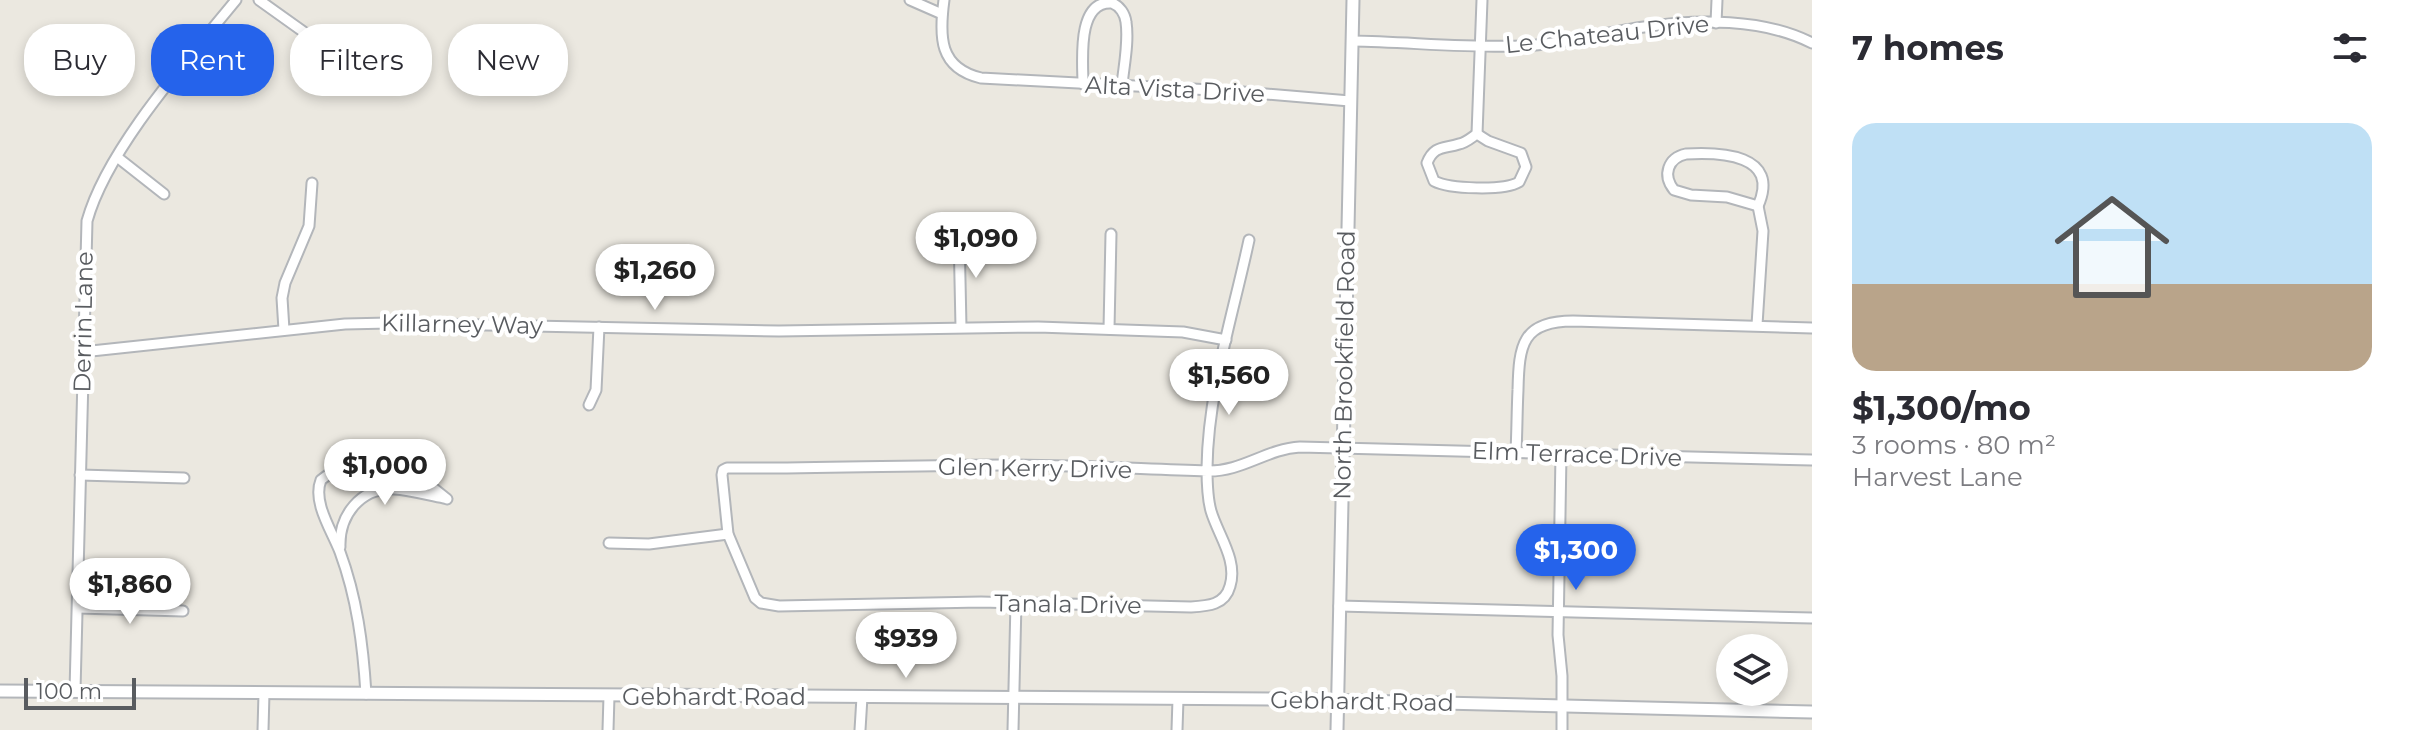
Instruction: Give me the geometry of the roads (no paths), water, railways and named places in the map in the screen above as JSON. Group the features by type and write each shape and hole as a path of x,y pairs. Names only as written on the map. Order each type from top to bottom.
{"street":[{"name":"Derrin Lane","path":"75,691 87,221 98,187 117,157 173,79 236,0"},
{"path":"259,0 293,24"},
{"path":"910,0 942,14 944,0"},
{"name":"North Brookfield Road","path":"1337,730 1353,0"},
{"path":"1477,134 1482,0"},
{"path":"1716,23 1717,0"},
{"path":"1083,84 1088,10 1097,3 1110,2 1120,8 1126,21 1122,85"},
{"name":"Alta Vista Drive","path":"942,14 944,50 952,65 964,74 1001,79 1350,101"},
{"name":"Le Chateau Drive","path":"1352,41 1480,46 1560,43 1647,26 1716,23 1769,28 1812,43"},
{"path":"1477,134 1521,153 1526,167 1519,182 1508,187 1487,187 1445,185 1434,181 1429,175 1427,163 1433,151 1460,144 1477,134"},
{"path":"1757,325 1763,231 1758,206 1762,196 1761,178 1753,165 1742,157 1686,154 1673,159 1670,164 1667,178 1674,190 1691,195 1727,197 1758,206"},
{"path":"117,157 164,194"},
{"path":"284,330 282,298 285,283 309,226 312,183"},
{"path":"959,233 961,327"},
{"path":"1109,329 1111,234"},
{"path":"1207,471 1215,395 1249,240"},
{"path":"1516,452 1519,356 1526,338 1539,326 1560,321 1812,328"},
{"name":"Killarney Way","path":"82,352 284,330 389,323 779,331 961,327 1109,329 1183,332 1226,340"},
{"path":"589,405 596,390 599,327"},
{"name":"Glen Kerry Drive","path":"728,534 723,470 1002,465 1207,471 1235,469 1290,447 1342,449"},
{"name":"Elm Terrace Drive","path":"1342,449 1812,460"},
{"path":"1561,454 1558,612 1562,730"},
{"path":"341,554 341,528 345,517 352,507 370,494 394,489 447,499 427,483 344,471 327,474 321,480 318,495 341,554 361,629 366,694"},
{"name":"Tanala Drive","path":"728,534 755,598 761,603 779,606 1016,602 1204,606 1224,599 1230,587 1229,557 1212,514 1207,471"},
{"path":"80,475 184,478"},
{"path":"609,543 649,544 728,534"},
{"path":"1013,730 1016,602"},
{"path":"1339,606 1812,618"},
{"path":"78,608 183,611"},
{"name":"Gebhardt Road","path":"0,691 1337,700 1812,712"},
{"path":"263,730 264,693"},
{"path":"608,730 609,696"},
{"path":"860,730 862,697"},
{"path":"1177,730 1178,699"}]}
